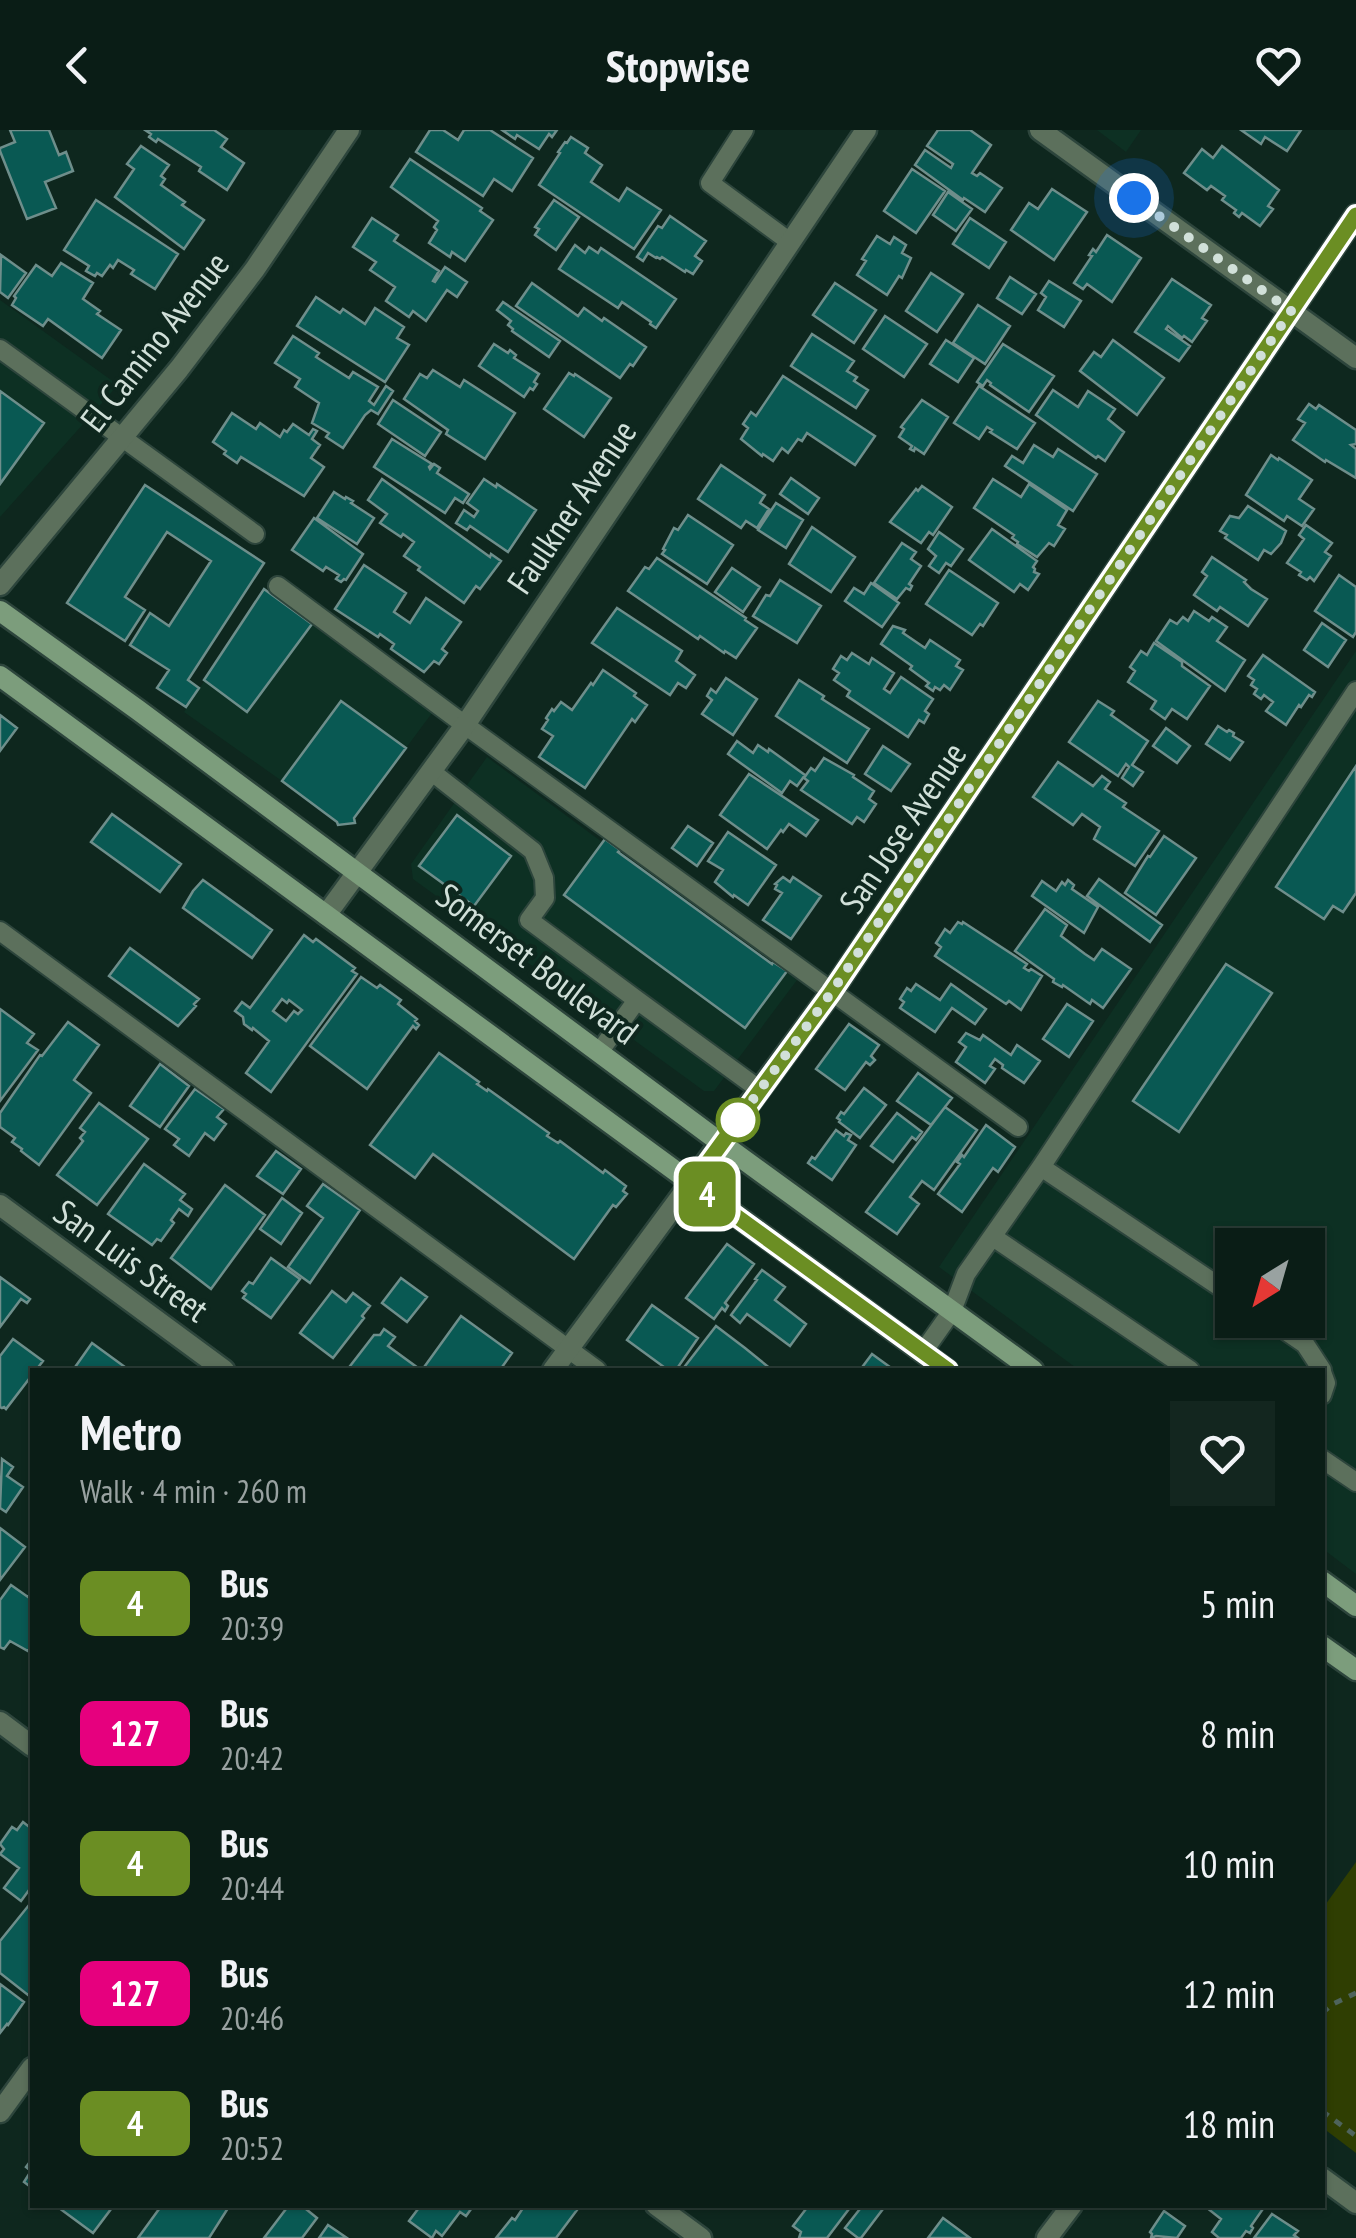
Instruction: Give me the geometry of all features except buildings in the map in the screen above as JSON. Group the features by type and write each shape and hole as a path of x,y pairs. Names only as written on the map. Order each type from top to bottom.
{"main road":[{"name":"Somerset Boulevard","path":"0,612 1031,1368"},
{"path":"0,676 945,1368"},
{"path":"1325,1583 1356,1606"},
{"path":"1325,1648 1356,1670"}],"street":[{"name":"El Camino Avenue","path":"0,585 255,269 349,130"},
{"name":"Faulkner Avenue","path":"326,915 465,725 866,130"},
{"path":"1040,130 1356,358"},
{"name":"San Jose Avenue","path":"554,1368 831,993 1356,215"},
{"name":"San Luis Street","path":"0,1205 221,1368"},
{"path":"0,1722 30,1744"},
{"path":"0,2112 30,2071"},
{"path":"1325,2180 1356,2203"},
{"path":"660,2208 700,2238"},
{"path":"1047,2238 1070,2208"}],"lane":[{"path":"744,130 710,183 790,242"},
{"path":"0,349 255,534"},
{"path":"278,586 1018,1127"},
{"path":"923,1352 952,1311 966,1274 1356,691"},
{"path":"432,772 533,851 544,878 544,898 528,920 760,1090"},
{"path":"0,931 594,1368"},
{"path":"600,1051 637,1000"},
{"path":"1041,1167 1215,1284"},
{"path":"993,1238 1187,1368"},
{"path":"1297,1338 1306,1344 1320,1368"},
{"path":"1325,1461 1356,1482"}],"path":[{"path":"1325,2011 1356,1993"},
{"path":"1325,2113 1356,2136"}],"shaded area":[{"path":"1097,130 1141,130 1126,152"},
{"path":"0,300 118,385 0,517"},
{"path":"264,589 432,713 354,818 355,823 338,825 184,712"},
{"path":"1356,651 1356,1574 1325,1551 1325,1368 1076,1368 939,1267"},
{"path":"487,757 797,980 714,1091 704,1091 413,879 411,864"}],"green space":[{"path":"1356,1862 1356,2153 1325,2130 1325,1905"}],"bus line":[{"name":"4","path":"945,1368 692,1184 831,993 1356,215"}],"route":[{"path":"738,1120 735,1124 831,993 1291,311 1134,198"}]}
